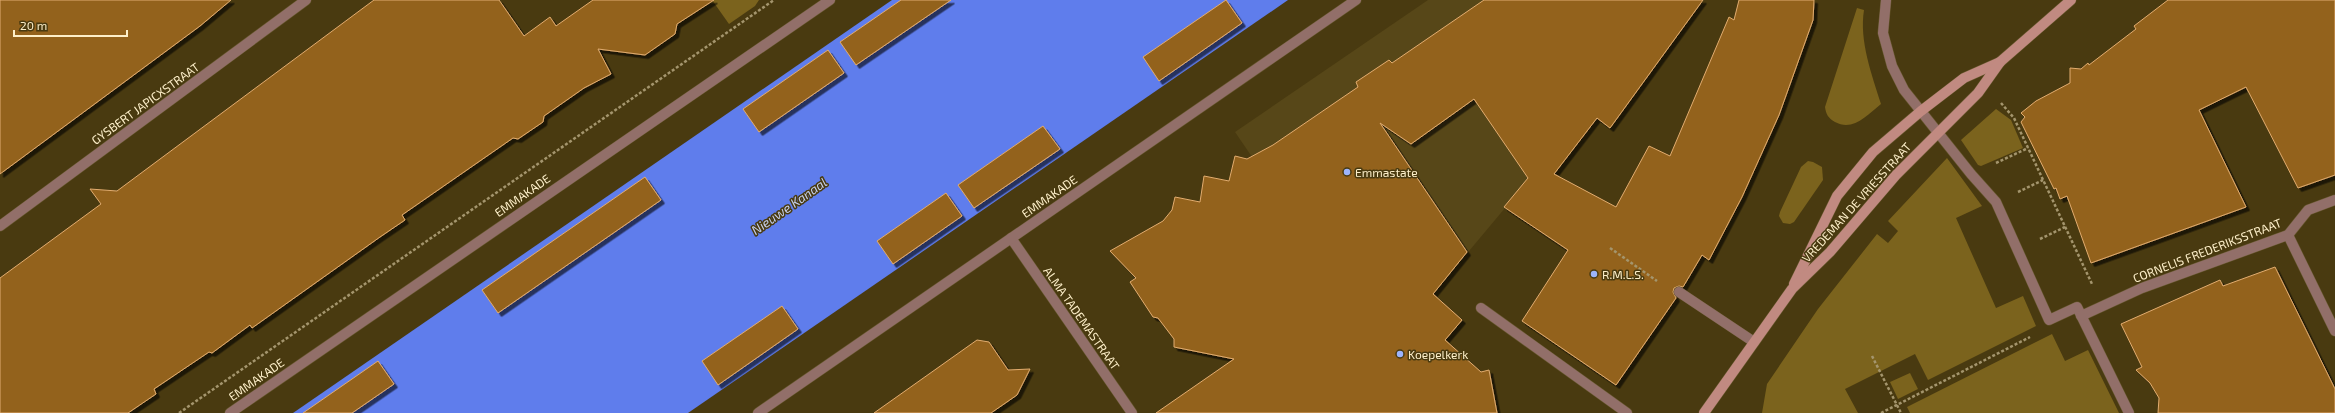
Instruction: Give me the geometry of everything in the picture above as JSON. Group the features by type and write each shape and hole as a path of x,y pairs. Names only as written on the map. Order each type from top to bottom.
{"street":[{"name":"GYSBERT JAPICXSTRAAT","path":"0,226 306,0"},
{"name":"EMMAKADE","path":"230,413 830,0"},
{"name":"EMMAKADE","path":"758,413 1356,0"},
{"path":"1886,0 1883,33 1887,51 1904,90 1971,174 1996,202 2050,320 2077,307 2129,413"},
{"path":"2000,62 2071,0"},
{"name":"VREDEMAN DE VRIESSTRAAT","path":"1792,289 1814,240 1843,186 1888,137 1921,110 1964,78 2000,62"},
{"name":"VREDEMAN DE VRIESSTRAAT","path":"1704,413 1792,289 1830,252 1864,211 1938,132 1978,94 2000,62"},
{"name":"CORNELIS FREDERIKSSTRAAT","path":"2081,316 2142,288 2288,235 2308,210 2335,200"},
{"path":"2288,235 2335,331"},
{"name":"ALMA TADEMASTRAAT","path":"1011,238 1132,413"},
{"path":"1679,292 1754,342"},
{"path":"1481,308 1627,413"}],"path":[{"path":"179,413 774,0"},
{"path":"1997,99 2014,118 2102,306"},
{"path":"1971,174 2028,148"},
{"path":"1610,248 1663,285"},
{"path":"1880,413 2039,333 2050,320"},
{"path":"1872,356 1900,413"}],"shaded area":[{"path":"712,0 759,0 755,6 729,24"},
{"name":"Emmastate","path":"1428,0 1532,0 1599,96 1433,294 1371,331 1235,132"},
{"path":"1857,8 1864,10 1863,34 1867,58 1881,104 1860,121 1854,124 1842,125 1829,117 1825,107"},
{"path":"1996,109 2011,120 2023,148 1981,166 1978,165 1961,140"},
{"path":"1947,158 1982,206 1956,218 1996,308 2023,296 2036,326 1928,380 1915,354 1845,389 1858,413 1762,413 1767,384 1818,309 1877,234 1888,243 1898,231 1888,221"},
{"path":"1808,161 1822,167 1823,180 1794,222 1790,224 1783,223 1779,216 1780,212 1801,167"},
{"path":"2052,334 2065,361 2088,350 2119,413 1910,413 1907,407"},
{"path":"1910,373 1918,389 1898,399 1890,382"}],"water":[{"name":"Nieuwe Kanaal","path":"892,0 1288,0 688,413 293,413"}],"building":[{"path":"0,0 231,0 200,26 0,174"},
{"path":"374,0 499,0 524,36 550,17 556,26 593,0 714,0 677,24 675,34 645,55 598,49 611,74 584,88 544,116 543,122 518,139 513,138 402,215 405,220 252,328 250,325 212,353 209,352 154,389 156,394 128,413 0,413 0,278 101,204 90,189 117,191"},
{"path":"901,0 951,0 856,65 840,42"},
{"path":"1226,0 1242,23 1159,81 1143,57"},
{"path":"1484,0 1703,0 1610,128 1597,118 1554,174 1616,207 1649,146 1670,156 1729,17 1734,20 1739,0 1814,0 1813,20 1779,115 1742,197 1709,260 1702,255 1683,287 1679,286 1674,288 1673,292 1676,298 1616,385 1522,321 1568,250 1504,207 1528,178 1474,99 1411,144 1380,123 1467,252 1433,294 1462,320 1445,340 1481,372 1489,370 1497,413 1156,413 1234,359 1174,347 1174,339 1158,318 1153,317 1130,282 1136,278 1110,251 1163,221 1172,210 1175,197 1200,202 1204,176 1229,181 1235,156 1247,159 1273,145 1358,87 1356,82 1389,60 1392,63"},
{"path":"2168,0 2335,0 2335,175 2298,188 2246,87 2199,110 2246,207 2091,263 2067,196 2060,199 2056,188 2054,189 2021,122 2025,117 2021,113 2036,101 2070,83 2070,68 2081,69 2088,63 2089,65 2136,29 2134,26"},
{"path":"828,50 844,73 759,132 743,109"},
{"path":"1043,126 1060,149 974,208 958,185"},
{"path":"645,177 661,200 498,313 482,290"},
{"path":"946,193 962,216 893,264 877,241"},
{"path":"2275,267 2335,389 2335,413 2158,413 2159,398 2150,383 2136,370 2142,367 2121,324 2220,280 2223,286"},
{"path":"782,306 798,329 718,385 702,361"},
{"path":"977,340 989,342 1008,370 1030,369 1017,395 991,413 874,413"},
{"path":"378,361 394,384 352,413 303,413"}],"place":[{"name":"Emmastate","path":"1347,172"},
{"name":"R.M.L.S.","path":"1594,274"},
{"name":"Koepelkerk","path":"1400,354"}]}
